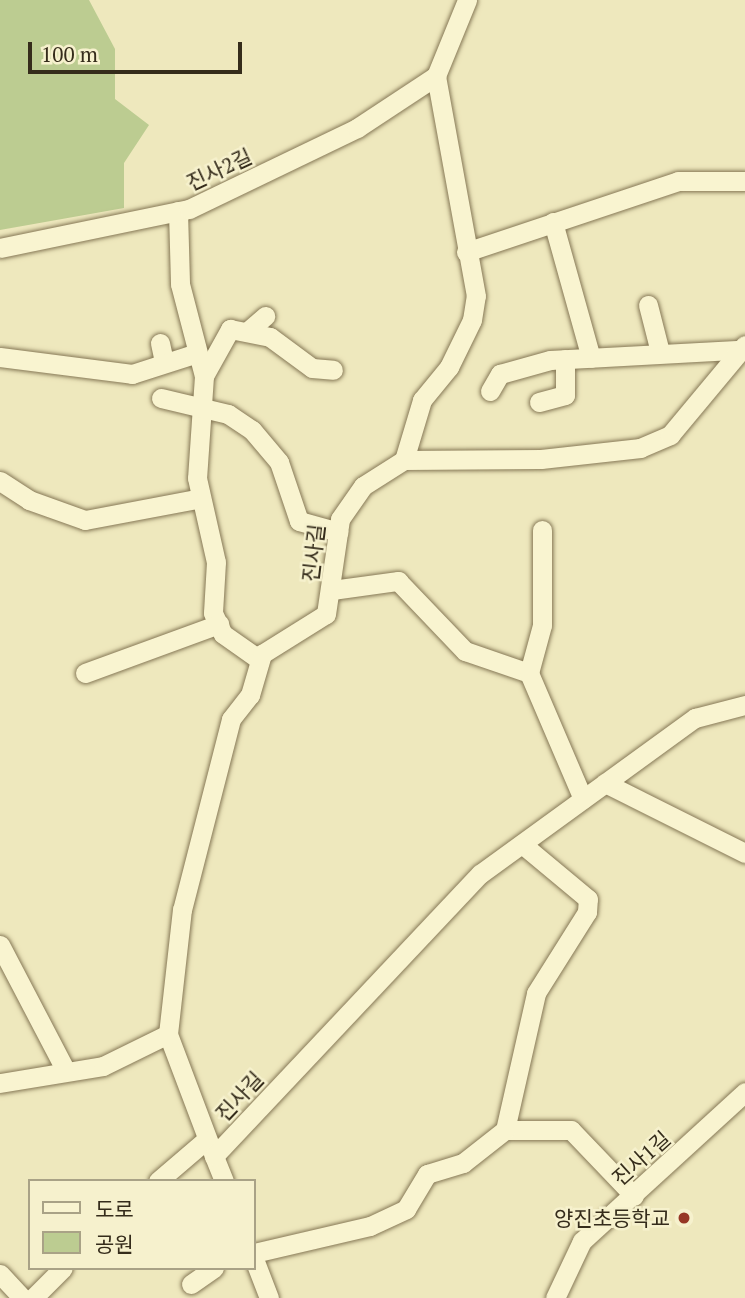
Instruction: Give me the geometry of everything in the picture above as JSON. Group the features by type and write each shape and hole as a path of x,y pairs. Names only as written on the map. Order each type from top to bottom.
{"street":[{"path":"467,0 436,76 475,296 472,320 449,367 422,400 404,460 541,459 639,448 670,435 741,348"},
{"name":"진사2길","path":"0,248 178,211 357,128 436,76"},
{"path":"466,251 678,181 745,181"},
{"path":"178,211 180,284 204,376 201,409 201,498 216,562 213,613 219,625 260,660"},
{"path":"554,222 591,358"},
{"path":"648,305 660,352"},
{"path":"248,331 265,316"},
{"path":"204,376 230,329 270,337 312,368 333,370"},
{"path":"490,391 500,374 565,359 741,348"},
{"path":"0,357 132,374 162,353 198,353"},
{"path":"539,402 565,395 565,359"},
{"path":"161,398 228,414 252,430 279,462 299,520 339,531"},
{"name":"진사길","path":"223,1179 168,1034 182,910 230,719 250,695 260,660 326,614 332,590 340,519 363,486 404,460"},
{"path":"0,481 85,520 201,498"},
{"path":"542,530 542,625 529,673 583,799"},
{"path":"332,590 398,582 465,651 529,673"},
{"path":"85,673 219,625"},
{"name":"진사길","path":"161,1179 210,1148 480,874 695,718 745,705"},
{"path":"605,783 745,853"},
{"path":"256,1253 370,1226 406,1209 427,1174 463,1164 505,1130 536,993 587,912 588,899 522,844"},
{"path":"0,945 66,1071"},
{"path":"0,1083 103,1066 168,1034"},
{"name":"진사1길","path":"555,1298 582,1241 745,1092"},
{"path":"505,1130 571,1130 634,1196"},
{"path":"256,1264 269,1298"},
{"path":"33,1298 61,1270"},
{"path":"191,1284 211,1270"},
{"path":"0,1274 22,1298"}],"green space":[{"path":"0,0 89,0 115,49 115,99 149,125 124,163 124,208 0,230"}],"place":[{"name":"양진초등학교","path":"684,1218"}]}
